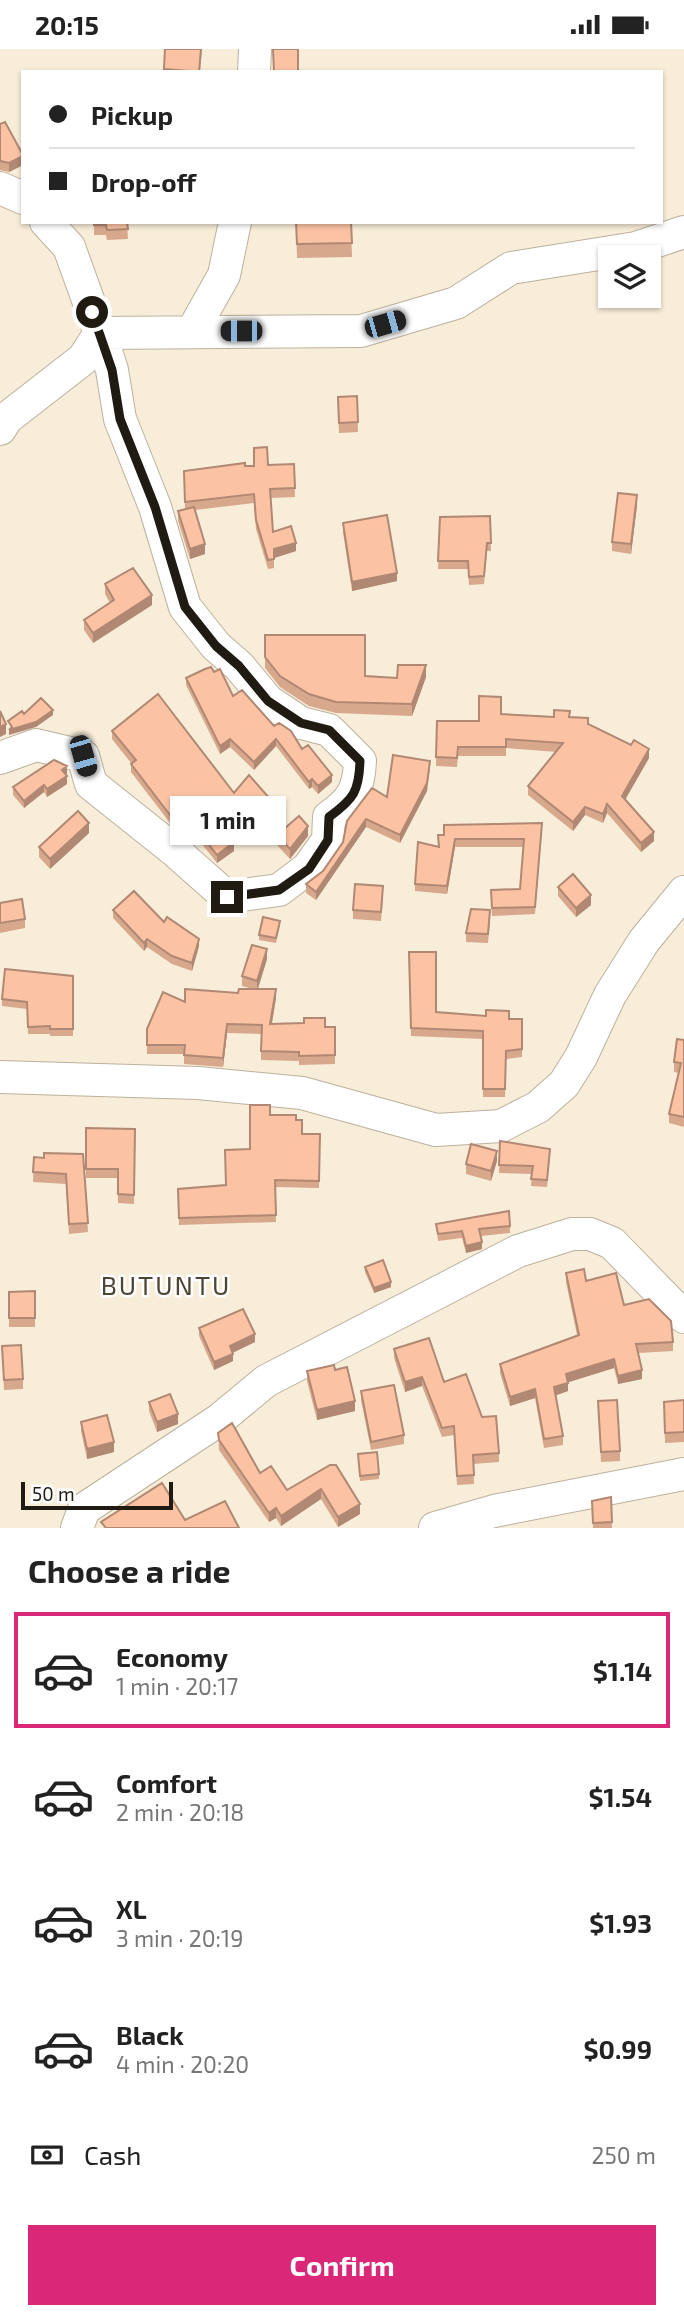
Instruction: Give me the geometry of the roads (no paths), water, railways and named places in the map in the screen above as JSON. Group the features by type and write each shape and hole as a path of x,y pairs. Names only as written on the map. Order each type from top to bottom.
{"street":[{"path":"254,70 255,49"},
{"path":"0,188 21,197"},
{"path":"0,758 36,745 83,756 91,784 175,851 227,897 279,890 309,869 328,840 329,817 346,805 359,786 360,761 329,730 301,723 268,701 239,666 216,646 185,607 155,507 120,419 112,370 100,333 69,247 48,224"},
{"path":"192,332 224,275 235,224"},
{"path":"100,333 361,331 456,303 511,268 636,248 684,232"},
{"path":"0,429 7,418 83,359 100,333"},
{"path":"0,1077 198,1083 263,1089 302,1093 436,1130 501,1126 538,1107 564,1084 581,1057 610,995 643,941 684,892"},
{"path":"77,1528 84,1509 219,1420 266,1381 517,1251 572,1234 590,1234 612,1243 684,1317"},
{"path":"435,1528 494,1511 684,1474"}],"district":[{"name":"BUTUNTU","path":"166,1284"}]}
